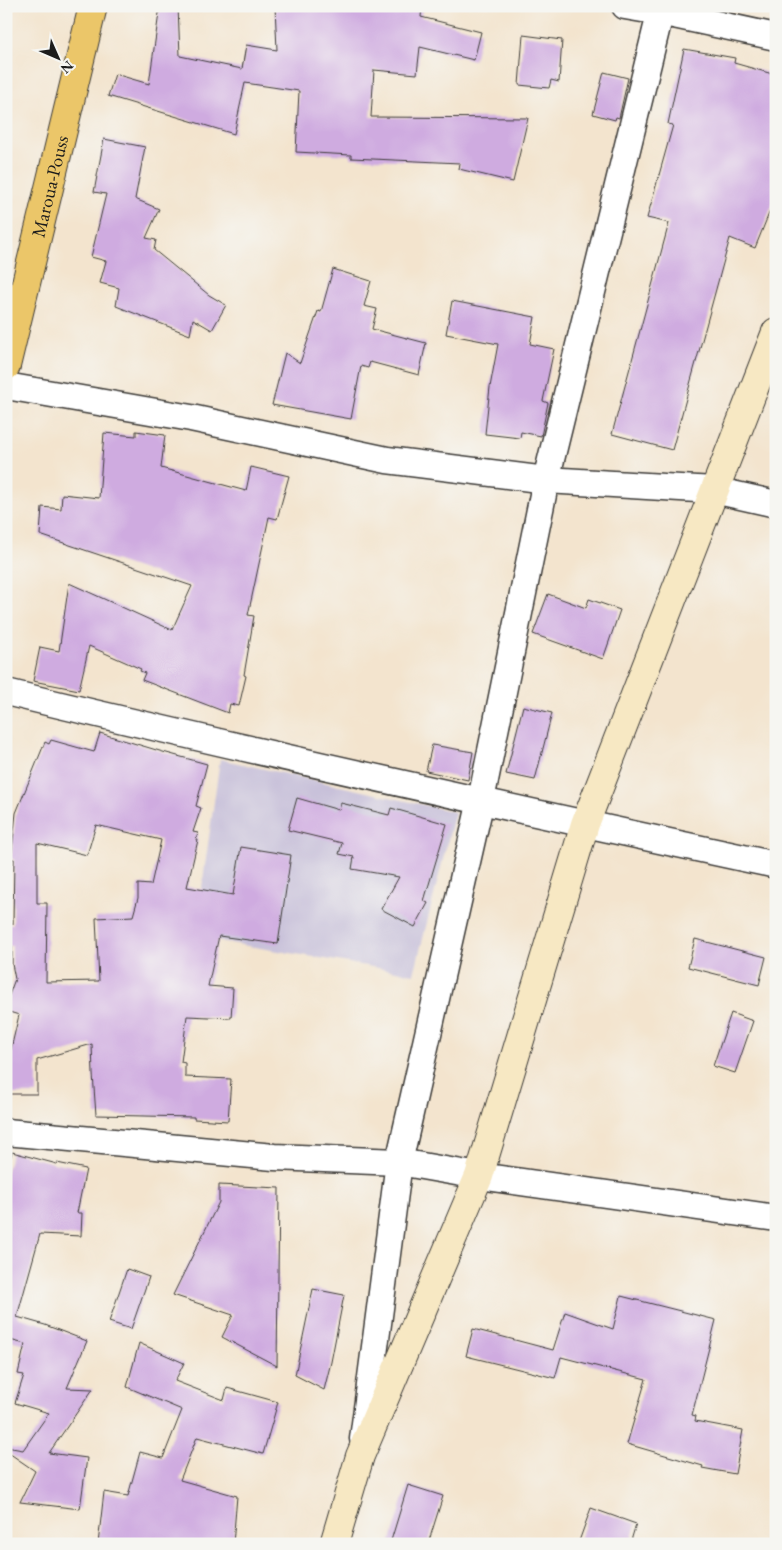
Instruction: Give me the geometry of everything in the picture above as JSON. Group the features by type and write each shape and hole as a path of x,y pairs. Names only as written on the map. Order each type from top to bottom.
{"main road":[{"name":"Maroua-Pouss","path":"6,366 92,6"},
{"path":"334,1544 360,1456 479,1176 585,824 776,332"}],"street":[{"path":"626,6 661,9 776,37"},
{"path":"360,1456 399,1162 480,800 546,480 661,9"},
{"path":"6,386 191,418 387,460 546,480 714,490 776,504"},
{"path":"6,692 181,734 585,824 776,864"},
{"path":"6,1132 274,1157 399,1162 479,1176 776,1218"}],"shaded area":[{"path":"220,759 455,812 414,974 195,937"}],"building":[{"path":"160,6 178,6 180,56 242,69 246,45 277,50 275,6 422,6 421,17 481,32 474,60 420,47 417,74 374,70 371,117 528,118 513,182 459,169 460,163 351,158 351,155 296,152 299,91 245,83 234,134 108,96 115,74 149,84"},
{"path":"523,35 562,40 559,82 551,80 549,88 519,85"},
{"path":"684,49 735,58 734,63 776,75 776,196 755,248 730,238 672,450 612,434 669,223 647,218 673,125 668,124"},
{"path":"604,72 628,78 619,118 616,117 615,120 593,114"},
{"path":"104,139 145,147 135,199 159,209 146,238 156,240 154,250 209,295 226,305 212,330 193,319 190,335 116,306 119,288 100,283 106,261 91,257 106,194 94,192"},
{"path":"333,269 371,281 364,306 377,309 372,329 426,343 419,375 370,362 368,368 361,366 351,419 272,405 285,353 300,363 318,311 321,312"},
{"path":"452,301 535,317 530,344 554,349 543,401 548,403 541,436 521,432 520,438 485,434 490,387 498,344 446,334"},
{"path":"136,431 165,435 161,468 246,491 251,467 289,476 277,519 269,517 248,615 254,616 244,675 246,676 239,706 230,704 228,713 142,680 145,673 140,671 141,669 89,646 79,690 33,681 40,647 59,651 69,583 172,630 192,586 40,535 42,507 61,509 62,494 99,498 104,433 136,436"},
{"path":"548,594 586,608 589,599 620,610 603,659 533,634"},
{"path":"523,706 552,713 535,780 506,774"},
{"path":"100,733 207,764 196,806 201,808 193,832 198,833 196,840 198,840 187,887 233,895 241,847 291,855 278,944 219,936 208,986 233,988 231,1018 187,1016 181,1062 185,1063 185,1077 231,1079 228,1121 194,1119 194,1117 96,1115 92,1044 37,1060 37,1094 6,1094 6,1070 19,1015 6,1011 6,1003 15,979 12,964 12,946 6,946 6,924 13,924 14,859 11,859 16,813 45,742 49,744 51,740 94,752","holes":["96,825 161,840 151,885 138,884 138,898 133,916 96,918 99,981 46,982 47,903 37,903 37,843 87,855"]},
{"path":"432,745 473,752 468,780 426,771"},
{"path":"297,798 339,810 341,803 389,815 391,808 447,824 424,901 428,903 415,927 381,909 399,877 352,869 354,857 339,854 342,843 288,830"},
{"path":"695,939 766,957 759,985 688,967"},
{"path":"731,1013 753,1021 735,1073 713,1066"},
{"path":"12,1152 57,1164 86,1169 77,1213 82,1213 81,1236 40,1234 17,1317 45,1325 87,1341 67,1388 93,1389 49,1453 87,1458 80,1509 20,1502 35,1471 6,1451 6,1447 23,1450 49,1413 15,1403 24,1375 18,1374 25,1344 6,1339 6,1173"},
{"path":"219,1185 279,1188 277,1366 222,1337 233,1315 173,1295 219,1202"},
{"path":"127,1269 149,1277 131,1329 109,1322"},
{"path":"313,1289 344,1295 324,1390 295,1375"},
{"path":"621,1296 716,1320 692,1415 696,1416 695,1421 743,1430 735,1474 702,1468 703,1466 627,1444 646,1379 561,1357 555,1378 466,1356 473,1329 553,1350 565,1312 613,1329"},
{"path":"139,1343 184,1363 175,1381 224,1400 227,1388 278,1402 263,1454 197,1437 180,1480 237,1496 233,1544 98,1544 104,1492 128,1496 140,1452 163,1458 182,1410 127,1387"},
{"path":"408,1485 443,1496 428,1544 390,1544"},
{"path":"591,1508 636,1524 630,1544 578,1544"}]}
